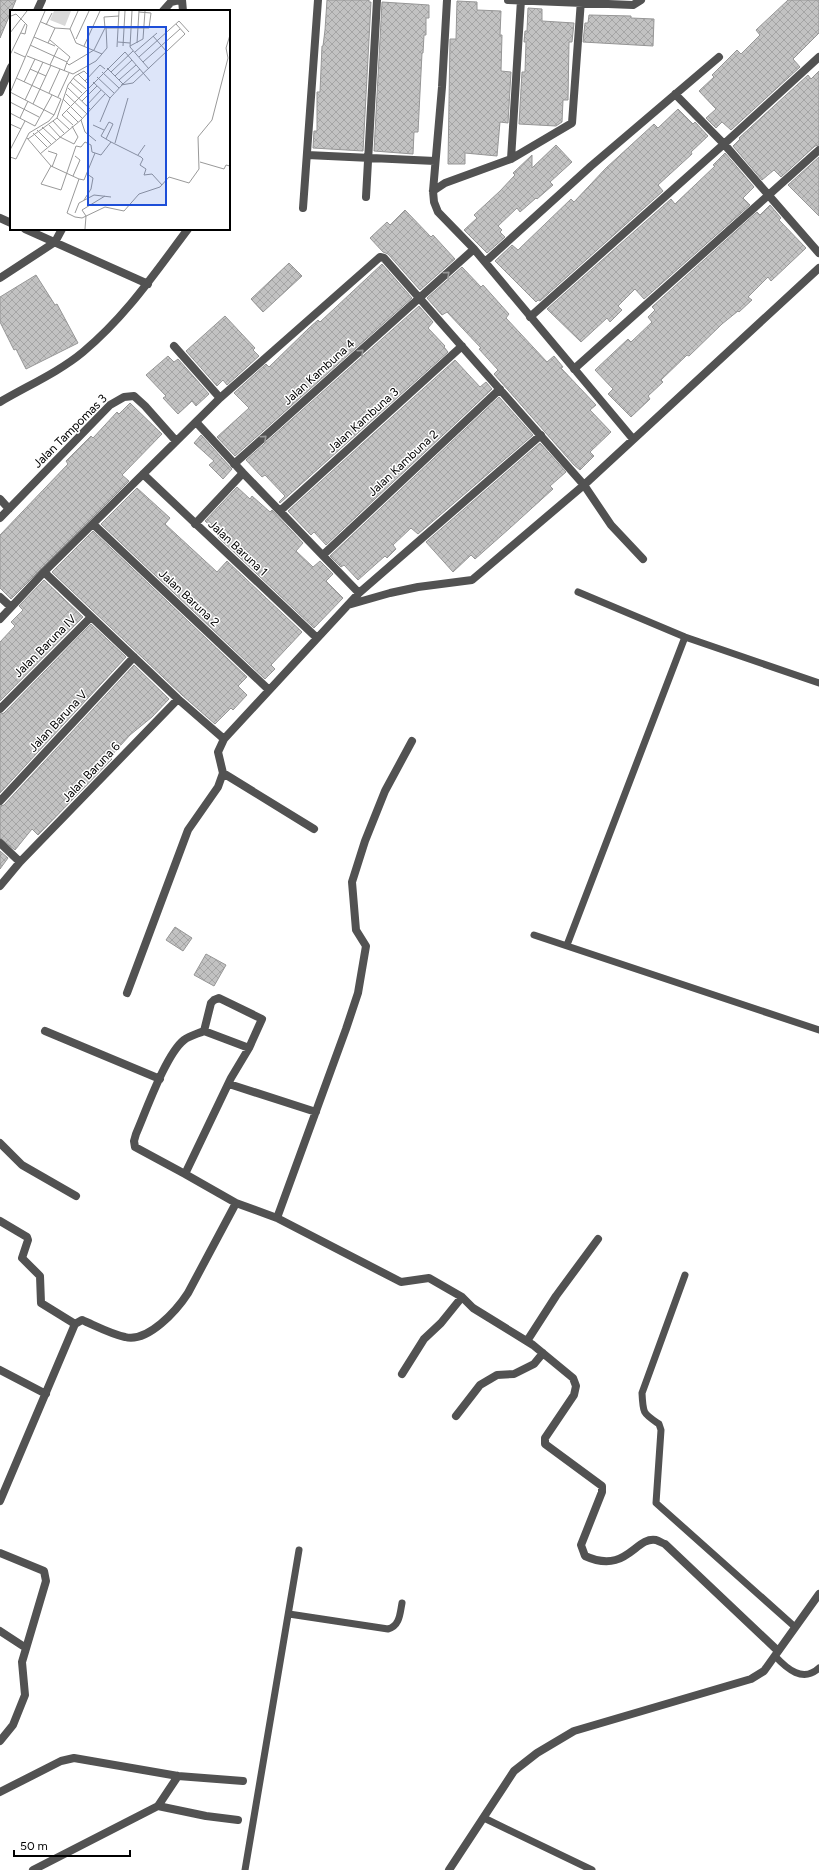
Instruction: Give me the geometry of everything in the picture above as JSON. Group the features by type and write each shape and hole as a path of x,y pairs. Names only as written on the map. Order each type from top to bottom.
{"street":[{"path":"37,10 42,0"},
{"path":"164,10 176,0 182,10"},
{"path":"303,208 318,0"},
{"path":"366,197 377,0"},
{"path":"447,0 442,87 433,191 434,202 438,212 474,249 633,439"},
{"path":"508,0 633,5 641,0"},
{"path":"511,159 521,0"},
{"path":"433,191 445,183 511,159 572,123 581,2"},
{"path":"485,262 591,166 719,57"},
{"path":"530,317 819,57"},
{"path":"0,92 10,69"},
{"path":"675,94 724,144 819,253"},
{"path":"574,369 819,150"},
{"path":"307,155 435,161"},
{"path":"0,218 10,223"},
{"path":"27,230 148,284"},
{"path":"0,278 56,242 62,230"},
{"path":"0,402 82,353 128,309 187,230"},
{"name":"Jalan Kambuna 4","path":"234,464 474,249"},
{"path":"0,619 44,572 220,398 380,257 384,258 541,435 584,485 611,525 643,559"},
{"path":"348,605 418,587 472,580 584,485 819,268"},
{"path":"174,346 220,398"},
{"name":"Jalan Kambuna 3","path":"280,511 462,346"},
{"name":"Jalan Kambuna 2","path":"323,555 500,389"},
{"name":"Jalan Tampomas 3","path":"0,518 110,405 124,397 134,396 146,406 176,441"},
{"path":"196,422 234,464 359,593"},
{"path":"127,993 188,830 218,787 223,773 218,754 224,739 359,593 541,435"},
{"path":"195,524 243,473"},
{"name":"Jalan Baruna 1","path":"143,474 317,638"},
{"path":"0,499 9,508"},
{"name":"Jalan Baruna 2","path":"93,524 269,690"},
{"path":"44,572 178,699 224,739"},
{"path":"0,597 11,607"},
{"name":"Jalan Baruna IV","path":"0,709 91,617"},
{"name":"Jalan Baruna V","path":"0,801 134,658"},
{"name":"Jalan Baruna 6","path":"0,886 20,862 178,699"},
{"path":"277,1218 358,993 366,946 356,930 352,882 365,841 385,791 412,741"},
{"path":"223,773 314,829"},
{"path":"0,843 20,862"},
{"path":"185,1174 229,1084 249,1048 261,1018 219,998 214,1000 212,1003 204,1031"},
{"path":"45,1031 160,1079"},
{"path":"249,1048 204,1031 185,1039 177,1047 160,1079 136,1134 135,1147 236,1203 277,1218 401,1282 429,1278 462,1297 473,1308 527,1341 543,1353 573,1378 576,1386 574,1394 545,1438 545,1444 602,1486 602,1492 582,1545 585,1556 607,1562 621,1559 646,1542 655,1540 665,1544 776,1654"},
{"path":"229,1084 316,1112"},
{"path":"0,1143 22,1165 76,1196"},
{"path":"0,1501 75,1324 82,1320 126,1338 134,1338 141,1336 165,1321 180,1306 188,1293 236,1203"},
{"path":"0,1221 27,1237 28,1240 23,1259 40,1276 41,1302 75,1324"},
{"path":"527,1341 556,1296 598,1239"},
{"path":"402,1374 424,1339 441,1323 462,1297"},
{"path":"456,1416 480,1385 497,1375 514,1374 534,1364 543,1353"},
{"path":"0,1370 46,1394"},
{"path":"0,1553 44,1571 46,1581 22,1662 25,1695 13,1725 0,1741"},
{"path":"449,1870 514,1771 537,1752 574,1731 751,1679 764,1671 819,1594"},
{"path":"0,1630 26,1648"},
{"path":"0,1792 70,1759 80,1759 178,1776 243,1781"},
{"path":"33,1870 158,1806 178,1776"},
{"path":"158,1806 206,1816 238,1820"}],"lane":[{"path":"578,592 685,637 819,683"},
{"path":"567,945 685,637"},
{"path":"534,934 819,1030"},
{"path":"685,1275 642,1393 643,1409 647,1416 659,1424 661,1430 656,1503 794,1627"},
{"path":"245,1870 299,1550"},
{"path":"289,1614 388,1629 394,1628 397,1623 402,1603"},
{"path":"776,1654 799,1675 806,1675 819,1668"},
{"path":"484,1818 592,1870"}],"building":[{"path":"0,0 16,0 12,10 10,10 10,14 0,38"},
{"path":"327,0 369,0 369,2 371,2 363,151 313,148 314,131 317,131 317,92 320,92 322,46 325,30"},
{"path":"788,0 819,0 819,33 793,59 800,67 731,130 722,122 716,128 706,118 716,109 699,91 714,77 712,75 737,50 741,54 760,35 756,30"},
{"path":"457,1 477,2 477,10 501,11 501,71 511,72 508,123 500,122 497,156 465,153 465,164 448,164 450,39 456,39"},
{"path":"382,2 429,5 429,18 426,18 426,35 424,35 422,53 418,132 414,132 413,154 374,151"},
{"path":"528,8 542,9 542,21 574,23 572,42 569,42 568,100 563,100 562,122 556,126 519,124 522,72 525,72 526,42 524,42 525,31 527,31"},
{"path":"589,15 631,16 631,18 654,19 653,46 583,42 585,23 588,23"},
{"path":"819,71 819,145 815,146 781,177 774,170 762,180 733,146 740,139 739,138 808,75 811,79"},
{"path":"678,109 693,124 695,122 708,136 691,152 692,154 658,185 663,191 540,301 538,300 536,302 495,261 512,245 518,250 571,199 574,202 606,168 654,124 658,128"},
{"path":"556,145 572,162 550,182 553,185 537,199 536,198 520,212 517,208 498,226 502,230 500,232 505,237 487,253 464,230 477,218 474,215 500,191 515,175 513,173 532,155 532,168"},
{"path":"725,153 754,187 743,198 750,205 644,299 635,289 618,306 622,310 610,322 607,318 581,342 547,309 671,199 675,204 715,166 713,165"},
{"path":"819,157 819,216 788,185"},
{"path":"770,205 781,218 779,220 806,248 771,281 768,277 748,297 752,300 739,312 738,311 722,324 689,356 687,355 661,380 663,382 648,396 650,399 631,417 608,394 613,389 595,370 628,339 631,342 652,322 648,317 655,310 652,307 757,212 760,215"},
{"path":"405,210 431,237 433,235 455,259 420,290 388,254 383,252 370,238 387,222 390,225"},
{"path":"289,263 302,276 263,312 251,299"},
{"path":"382,264 412,298 235,456 217,437 249,408 234,393 266,364 269,367 309,328 318,320 320,322"},
{"path":"462,267 481,287 483,285 509,314 506,318 547,362 554,356 563,367 561,368 596,405 590,410 611,432 590,452 594,456 580,470 494,374 498,370 479,349 481,348 447,312 442,315 427,298"},
{"path":"36,275 55,305 57,304 78,343 26,369 16,349 14,350 0,322 0,297"},
{"path":"419,306 433,322 428,328 445,346 444,347 448,352 280,503 279,502 285,496 265,475 262,477 246,460"},
{"path":"225,316 255,348 253,350 259,356 227,385 223,380 217,386 186,351"},
{"path":"168,356 174,362 178,359 209,394 196,406 192,401 178,414 163,398 166,396 146,375"},
{"path":"455,360 480,387 486,382 492,389 326,545 314,532 311,535 288,511"},
{"path":"499,397 533,435 418,534 411,528 393,545 396,549 387,558 385,556 358,580 344,565 341,567 330,556"},
{"path":"130,403 162,434 122,475 129,481 11,599 0,588 0,535 68,464 66,461 91,436 93,438 117,412 119,414"},
{"path":"201,435 232,469 223,479 209,465 214,461 194,443"},
{"path":"540,443 566,472 550,486 553,489 475,559 471,555 453,572 426,542"},
{"path":"237,487 250,499 252,496 270,512 272,510 303,543 296,551 313,567 320,561 333,574 326,581 343,598 314,628 218,537 220,535 205,521"},
{"path":"137,488 170,518 165,524 217,572 227,561 302,632 271,665 275,669 265,679 101,524"},
{"path":"93,531 247,677 238,686 247,695 233,710 231,708 215,724 182,695 52,572"},
{"path":"44,580 83,617 0,701 0,642 15,626 11,622 23,610 19,606"},
{"path":"91,624 126,657 0,793 0,714 4,713"},
{"path":"134,665 169,699 152,717 130,735 110,757 112,759 38,835 32,829 15,850 0,838 0,806 4,805"},
{"path":"0,851 8,858 0,869"},
{"path":"175,927 192,938 183,951 166,940"},
{"path":"206,954 226,965 214,986 194,975"}]}
